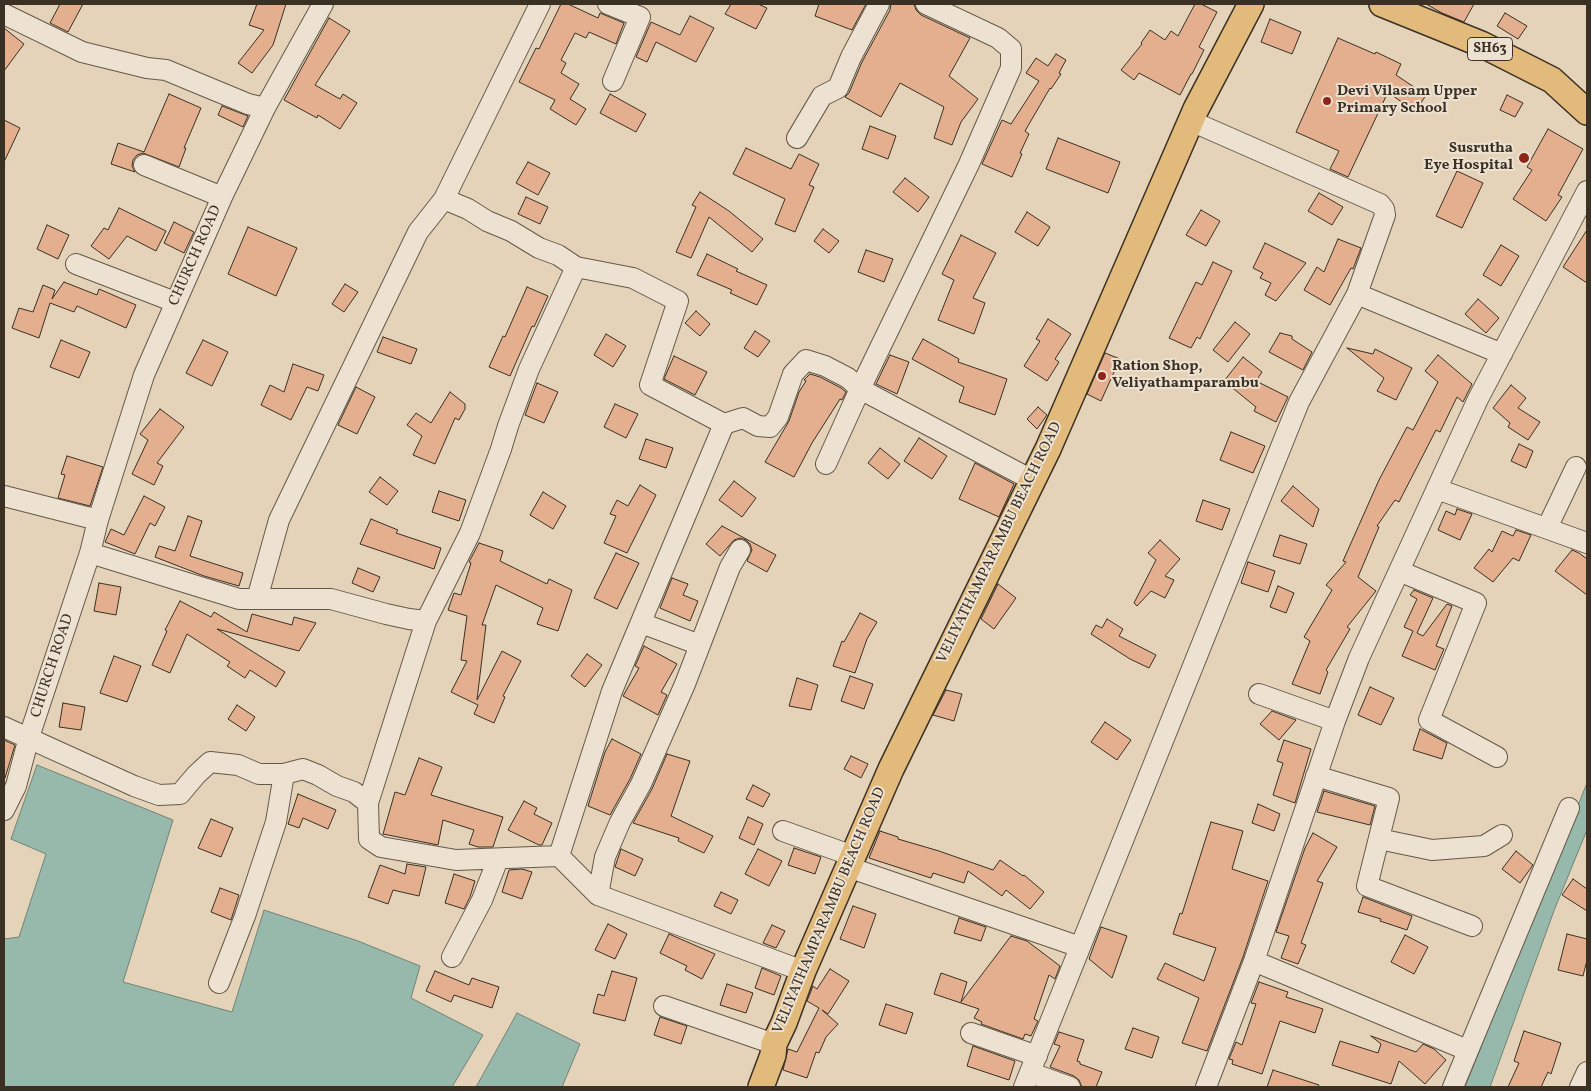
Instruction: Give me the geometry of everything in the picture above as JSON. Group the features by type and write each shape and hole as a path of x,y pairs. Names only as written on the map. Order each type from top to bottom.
{"main road":[{"name":"VELIYATHAMPARAMBU BEACH ROAD","path":"761,1087 773,1056 774,1044 784,1023 803,971 891,769 1048,449 1191,121 1251,4"},
{"name":"SH63","path":"1382,4 1482,44 1552,80 1587,112"}],"street":[{"name":"CHURCH ROAD","path":"4,810 16,786 29,737 90,553 98,520 144,375 222,197 265,108 323,4"},
{"path":"256,599 280,520 418,232 444,199 540,4"},
{"path":"608,4 640,17 613,80"},
{"path":"797,138 822,96 838,88 851,57 879,4"},
{"path":"826,464 860,389 969,164 1011,68 1011,49 998,38 926,4"},
{"path":"4,14 82,52 147,68 166,70 248,104 265,108"},
{"path":"1030,1072 1299,402 1357,294 1384,215 1384,209 1380,204 1191,121"},
{"path":"144,165 222,197"},
{"path":"1206,1087 1254,962 1316,776 1359,658 1478,399 1587,191"},
{"path":"444,199 511,231 576,267 633,278 678,301 650,385 724,424 743,418 758,426 770,427 778,417 793,374 806,360 825,366 848,378 860,389 1032,480"},
{"path":"76,264 175,302"},
{"path":"576,267 529,368 499,457 470,533 426,621 368,803 369,839 381,847 456,860 559,856 598,895 803,971"},
{"path":"1357,294 1502,354"},
{"path":"559,856 612,691 724,424"},
{"path":"1547,528 1576,467"},
{"path":"1437,489 1587,543"},
{"path":"4,496 98,520"},
{"path":"598,895 605,857 620,822 641,784 685,684 730,567 740,550"},
{"path":"90,553 239,599 331,599 386,614 426,621"},
{"path":"1399,571 1476,603 1429,720 1496,757"},
{"path":"641,623 700,645"},
{"path":"1259,694 1335,721"},
{"path":"4,727 159,795 180,794 210,762 238,765 259,774 284,774 303,768 337,786 354,792 368,803"},
{"path":"219,983 245,916 276,822 284,774"},
{"path":"1316,776 1389,798 1366,886 1472,926"},
{"path":"1453,1087 1569,808"},
{"path":"783,831 850,862 1080,947"},
{"path":"1379,839 1432,850 1484,846 1502,835"},
{"path":"452,957 482,900 498,859"},
{"path":"1254,962 1468,1050"},
{"path":"664,1006 774,1044"},
{"path":"971,1032 1030,1072 1070,1087"},
{"path":"1580,1087 1587,1072"}],"shaded area":[{"path":"37,765 173,820 123,982 232,1012 264,910 358,941 420,966 411,998 483,1035 452,1087 4,1087 4,939 19,937 46,854 11,839"},
{"path":"1587,783 1587,830 1555,908 1490,1087 1465,1087"},
{"path":"517,1013 580,1044 562,1087 476,1087"}],"building":[{"path":"60,4 83,4 68,32 50,23"},
{"path":"257,4 286,4 273,45 252,73 238,63 264,30 249,25"},
{"path":"561,4 568,4 598,18 600,13 624,23 616,44 589,32 586,38 575,33 561,60 566,63 561,73 579,84 570,99 586,109 576,125 550,109 555,100 519,82 536,48 539,49"},
{"path":"731,4 758,4 767,8 756,29 725,14"},
{"path":"819,4 866,4 852,30 815,16"},
{"path":"891,4 914,4 916,10 921,15 970,38 949,76 978,99 961,122 952,145 934,138 944,107 900,83 881,117 845,97 849,93 862,62 890,10"},
{"path":"1195,4 1201,4 1217,12 1199,47 1204,50 1180,95 1139,73 1134,80 1121,70 1142,44 1150,30 1165,40 1171,31 1178,36"},
{"path":"1426,4 1474,4 1464,22"},
{"path":"1505,13 1527,26 1518,39 1497,26"},
{"path":"690,16 714,28 696,62 656,42 647,62 636,57 651,22 680,35"},
{"path":"329,18 350,31 315,85 340,99 343,94 357,103 340,129 318,115 317,118 284,100"},
{"path":"1270,19 1301,32 1292,54 1261,42"},
{"path":"4,28 24,44 4,71"},
{"path":"1338,38 1375,54 1376,52 1401,64 1396,75 1426,95 1415,112 1388,92 1348,177 1330,169 1339,151 1296,132"},
{"path":"1056,54 1066,60 1059,73 1061,74 1050,88 1025,131 1029,134 1012,177 982,164 1002,120 1011,124 1039,81 1026,73 1036,58 1048,66"},
{"path":"169,94 201,108 184,148 186,148 179,167 143,153 137,155 133,160 132,166 135,172 111,164 118,143 144,152"},
{"path":"610,94 646,114 636,132 600,113"},
{"path":"1507,95 1523,103 1515,117 1500,110"},
{"path":"222,106 248,116 243,127 218,115"},
{"path":"4,120 20,128 4,162"},
{"path":"870,126 896,136 888,159 862,149"},
{"path":"1548,129 1583,149 1558,195 1562,197 1546,221 1513,199 1532,170 1527,167"},
{"path":"1058,138 1120,162 1108,193 1046,169"},
{"path":"746,148 791,169 799,154 819,164 809,185 814,187 795,232 775,224 785,199 733,174"},
{"path":"528,162 550,173 538,195 516,183"},
{"path":"1457,171 1483,183 1462,228 1436,216"},
{"path":"905,178 929,197 918,212 893,192"},
{"path":"700,192 729,211 763,239 752,252 709,217 691,258 676,252 696,207 692,205"},
{"path":"1319,193 1343,207 1332,225 1308,211"},
{"path":"526,197 548,207 540,224 518,214"},
{"path":"119,208 166,231 156,251 127,236 109,259 91,246 104,228 108,230"},
{"path":"1201,210 1220,221 1206,246 1186,235"},
{"path":"1027,212 1050,227 1038,246 1015,232"},
{"path":"174,222 194,232 184,253 164,243"},
{"path":"47,225 69,235 58,259 37,249"},
{"path":"248,227 297,248 276,296 228,274"},
{"path":"823,229 839,241 829,253 814,241"},
{"path":"1587,230 1587,283 1563,267"},
{"path":"961,235 996,253 973,298 985,303 974,334 938,320 954,280 942,274"},
{"path":"1338,239 1361,248 1353,269 1351,268 1330,305 1304,290 1317,267 1324,272"},
{"path":"1265,243 1306,263 1276,301 1265,295 1271,283 1260,278 1263,273 1253,268"},
{"path":"1501,245 1519,256 1501,286 1483,275"},
{"path":"866,250 893,259 884,282 858,272"},
{"path":"707,254 738,269 736,271 767,285 757,305 730,293 732,290 697,275"},
{"path":"1213,262 1232,271 1200,339 1197,337 1191,348 1169,338 1196,282 1202,285"},
{"path":"64,282 97,295 99,289 136,305 126,328 77,306 74,312 50,303 39,338 12,328 19,308 33,312 43,285 55,290 52,299"},
{"path":"345,284 358,292 344,312 332,304"},
{"path":"527,287 548,296 534,327 532,326 510,376 489,367 503,336 505,337"},
{"path":"1478,299 1499,318 1486,333 1465,314"},
{"path":"696,311 710,324 700,336 685,323"},
{"path":"1048,319 1071,334 1055,359 1059,362 1047,381 1024,366 1040,341 1036,339"},
{"path":"1235,322 1250,334 1228,362 1213,350"},
{"path":"755,331 770,341 758,357 744,348"},
{"path":"1280,333 1292,336 1292,339 1312,352 1303,370 1269,352"},
{"path":"606,334 626,346 613,367 594,355"},
{"path":"383,337 417,349 411,364 377,352"},
{"path":"923,339 959,359 958,362 1007,379 995,415 959,402 964,387 912,359"},
{"path":"61,340 90,352 79,378 50,367"},
{"path":"203,340 228,352 212,386 186,373"},
{"path":"1347,348 1373,354 1375,349 1412,368 1396,400 1377,391 1384,378"},
{"name":"Ration Shop, Veliyathamparambu","path":"1105,353 1120,359 1101,401 1087,394"},
{"path":"890,355 909,362 897,394 876,384"},
{"path":"1438,355 1472,384 1463,402 1457,397 1440,432 1436,430 1399,502 1395,500 1377,526 1379,527 1358,577 1376,591 1347,627 1350,629 1326,670 1328,672 1320,694 1292,684 1310,641 1304,637 1332,590 1326,585 1346,562 1343,561 1379,480 1407,427 1413,430 1438,382 1425,371"},
{"path":"674,356 707,372 695,395 664,379"},
{"path":"1243,357 1262,372 1256,381 1288,397 1276,422 1254,411 1256,407 1224,381"},
{"path":"293,364 324,375 318,391 307,387 291,420 261,405 270,385 284,392"},
{"path":"810,374 820,377 846,392 812,443 794,477 765,462 789,421 799,392 806,381 804,380"},
{"path":"537,383 558,392 544,423 525,415"},
{"path":"1511,385 1526,398 1518,408 1540,422 1528,440 1508,427 1510,423 1493,408"},
{"path":"356,387 375,397 357,434 338,425"},
{"path":"450,392 465,404 465,409 459,420 455,418 435,464 413,455 422,436 407,425 416,413 431,423"},
{"path":"615,404 638,414 626,438 604,427"},
{"path":"1038,407 1047,415 1037,429 1027,419"},
{"path":"160,409 184,427 157,463 163,466 154,485 132,474 148,440 140,434"},
{"path":"1231,432 1265,446 1253,473 1220,460"},
{"path":"919,438 947,456 932,479 904,461"},
{"path":"646,439 673,448 666,468 639,459"},
{"path":"1519,444 1533,451 1526,468 1511,461"},
{"path":"880,448 900,464 888,479 868,463"},
{"path":"67,456 103,467 90,506 58,498 65,475 61,474"},
{"path":"975,463 1014,484 999,517 959,499"},
{"path":"380,477 398,491 387,505 369,492"},
{"path":"734,481 756,498 742,517 719,500"},
{"path":"640,485 656,495 627,553 604,543 616,516 610,514 617,500 628,506"},
{"path":"1293,486 1319,509 1313,527 1281,501"},
{"path":"439,491 466,500 459,521 432,512"},
{"path":"543,492 566,506 553,529 530,515"},
{"path":"144,496 165,507 155,526 150,523 135,554 105,542 111,529 124,535"},
{"path":"1203,500 1230,509 1222,530 1196,521"},
{"path":"1457,509 1472,514 1460,540 1438,530 1446,511 1455,515"},
{"path":"188,516 202,521 190,556 243,573 239,586 204,576 155,557 159,546 175,551"},
{"path":"371,519 398,530 396,533 441,548 434,569 360,544"},
{"path":"722,526 776,555 767,572 747,561 752,550 746,540 740,538 734,540 720,556 706,544"},
{"path":"1516,530 1531,535 1519,561 1513,558 1493,582 1474,568 1489,549 1492,552 1502,531 1513,536"},
{"path":"1280,535 1307,544 1300,564 1273,556"},
{"path":"1160,540 1180,559 1165,576 1174,580 1165,598 1151,591 1137,606 1134,603 1156,560 1148,553"},
{"path":"479,543 503,551 500,561 547,584 549,579 572,590 558,631 537,624 543,608 496,585 482,625 486,625 477,700 502,651 521,661 503,696 505,697 494,723 474,714 478,705 451,692 467,661 461,660 467,616 448,610 454,593 461,595 471,563 469,562"},
{"path":"1572,550 1587,559 1587,595 1555,571"},
{"path":"616,553 639,563 617,609 594,598"},
{"path":"1248,562 1275,571 1268,592 1241,583"},
{"path":"358,568 380,577 373,592 352,583"},
{"path":"672,578 688,584 683,595 698,601 690,621 660,608"},
{"path":"99,583 121,587 116,615 94,611"},
{"path":"998,584 1016,598 994,629 981,619"},
{"path":"1278,586 1294,593 1286,613 1270,607"},
{"path":"1414,590 1433,598 1417,633 1423,636 1447,604 1452,606 1436,646 1444,649 1435,670 1402,656 1413,631 1404,627 1417,599 1410,595"},
{"path":"180,601 211,617 214,612 247,632 252,614 292,625 294,617 316,623 299,651 217,629 285,672 276,687 250,670 245,678 227,666 230,662 187,634 170,673 152,665 167,631 165,630"},
{"path":"860,613 877,622 867,639 855,673 833,666 842,641 844,642"},
{"path":"1107,619 1123,629 1119,636 1156,655 1149,668 1130,659 1091,634 1096,625 1102,628"},
{"path":"644,646 677,664 661,692 667,695 658,715 623,696 639,668 635,666"},
{"path":"587,654 602,665 585,687 571,676"},
{"path":"114,656 141,666 127,702 100,693"},
{"path":"850,676 873,684 864,709 841,701"},
{"path":"797,678 818,685 811,710 789,706"},
{"path":"1370,687 1394,698 1381,725 1358,715"},
{"path":"946,690 962,694 954,721 933,715"},
{"path":"63,703 85,707 81,730 59,727"},
{"path":"237,705 255,717 246,731 228,719"},
{"path":"1272,711 1296,720 1279,740 1260,724"},
{"path":"1105,722 1131,740 1117,760 1091,742"},
{"path":"1420,729 1447,743 1442,759 1413,750"},
{"path":"612,739 641,754 630,779 610,815 588,806 605,752"},
{"path":"4,740 15,745 5,778 4,778"},
{"path":"1284,740 1311,749 1295,803 1273,795 1283,763 1277,761"},
{"path":"667,754 690,761 671,816 713,836 704,853 678,841 679,838 633,823 652,789"},
{"path":"851,756 868,764 861,778 844,769"},
{"path":"419,758 442,767 431,795 503,817 493,847 478,847 469,844 474,830 443,820 438,845 383,834 395,792 405,795"},
{"path":"753,785 770,794 763,807 746,799"},
{"path":"1324,791 1375,806 1370,825 1317,812"},
{"path":"298,794 336,810 328,829 303,818 299,828 288,824"},
{"path":"524,801 537,808 534,814 552,823 542,845 508,830"},
{"path":"1258,804 1280,814 1274,831 1252,823"},
{"path":"748,817 763,824 754,845 739,838"},
{"path":"211,819 233,828 221,857 198,848"},
{"path":"1211,822 1243,831 1232,869 1268,881 1243,957 1207,1051 1182,1043 1199,998 1157,979 1165,963 1204,981 1216,948 1173,934 1180,913 1182,914"},
{"path":"880,831 898,837 898,839 993,870 1000,860 1024,875 1044,892 1030,909 1006,890 1002,896 968,871 964,883 933,873 931,878 869,858"},
{"path":"1313,833 1337,847 1317,881 1323,883 1301,943 1306,945 1298,964 1281,958 1289,936 1276,932 1305,848"},
{"path":"794,848 821,857 815,874 788,865"},
{"path":"621,849 643,859 635,876 615,867"},
{"path":"758,849 782,861 769,886 745,874"},
{"path":"1516,851 1533,865 1520,883 1502,869"},
{"path":"407,864 426,867 419,896 393,890 388,904 368,897 380,865 405,874"},
{"path":"522,869 532,872 522,899 502,892 509,870"},
{"path":"454,874 475,881 464,909 445,903"},
{"path":"1573,879 1587,889 1587,911 1562,895"},
{"path":"220,888 239,895 231,920 211,912"},
{"path":"721,892 738,900 731,914 714,906"},
{"path":"1363,897 1412,916 1407,930 1358,912"},
{"path":"853,906 876,914 864,948 840,939"},
{"path":"959,918 986,927 981,941 954,933"},
{"path":"608,924 627,934 615,959 595,950"},
{"path":"772,925 785,931 776,948 763,943"},
{"path":"1101,927 1127,936 1112,978 1089,959"},
{"path":"669,934 715,954 702,979 685,970 687,966 660,953"},
{"path":"1567,934 1587,939 1587,960 1583,976 1558,970"},
{"path":"1405,935 1428,947 1414,974 1391,962"},
{"path":"1011,936 1027,941 1060,966 1055,979 1049,975 1034,1019 1038,1021 1031,1036 1025,1034 1023,1039 981,1024 982,1022 974,1018 979,1009 934,994 941,973 967,982 961,1002"},
{"path":"762,968 781,976 774,995 755,988"},
{"path":"830,969 849,981 828,1014 822,1010 838,1024 826,1037 819,1053 816,1052 807,1078 783,1070 788,1049 797,1052 819,1008 807,1001 813,986 817,989"},
{"path":"435,971 469,985 472,978 499,987 492,1008 454,995 451,1002 426,991"},
{"path":"612,971 637,978 625,1021 593,1013 598,994 604,996"},
{"path":"1259,982 1288,992 1286,997 1323,1009 1315,1033 1280,1021 1262,1074 1232,1064 1233,1060 1229,1059 1236,1042 1242,1045 1256,1004 1251,1003"},
{"path":"727,984 753,993 746,1013 720,1005"},
{"path":"886,1004 913,1013 906,1034 879,1025"},
{"path":"660,1017 687,1026 681,1044 654,1035"},
{"path":"1133,1028 1159,1037 1152,1058 1125,1049"},
{"path":"1524,1031 1561,1043 1551,1074 1548,1072 1541,1087 1508,1087 1519,1063 1514,1061"},
{"path":"1059,1032 1084,1040 1077,1061 1080,1064 1102,1072 1096,1087 1082,1087 1079,1080 1074,1076 1050,1067 1060,1046 1054,1044"},
{"path":"1371,1036 1416,1052 1423,1044 1434,1049 1446,1060 1425,1084 1399,1061 1391,1084 1332,1065 1340,1041 1378,1053 1381,1044"},
{"path":"973,1046 1015,1061 1009,1080 967,1066"},
{"path":"1273,1070 1319,1085 1318,1087 1267,1087"}],"place":[{"name":"Devi Vilasam Upper Primary School","path":"1327,101"},
{"name":"Susrutha Eye Hospital","path":"1524,158"},
{"name":"Ration Shop, Veliyathamparambu","path":"1102,376"}]}
